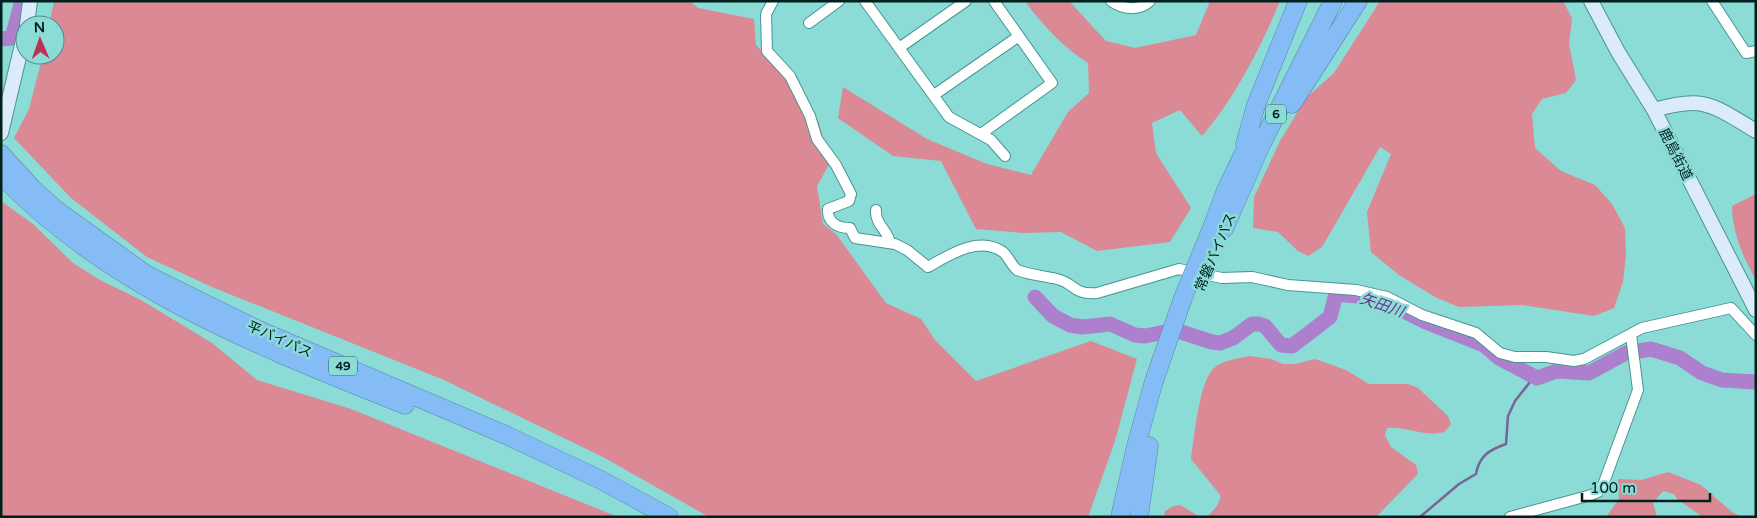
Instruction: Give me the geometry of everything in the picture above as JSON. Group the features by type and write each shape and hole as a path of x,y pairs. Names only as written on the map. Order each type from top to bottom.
{"highway":[{"path":"1242,156 1256,105 1298,1"},
{"name":"常磐バイパス","path":"1222,223 1242,156 1321,1"},
{"name":"常磐バイパス","path":"1120,517 1142,446 1183,298 1333,1"},
{"path":"1222,223 1251,182 1282,121 1358,1"},
{"name":"平バイパス","path":"1,154 30,195 77,241 144,288 202,318 282,355 497,443 646,517"},
{"name":"平バイパス","path":"1,175 59,212 147,275 259,330 508,436 601,480 669,517"},
{"path":"1116,517 1142,446"},
{"path":"1139,517 1142,446"},
{"name":"常磐バイパス","path":"1132,517 1142,446"}],"street":[{"path":"28,15 30,1"},
{"path":"780,1 776,4 774,1 766,14 766,51 790,76 810,116 817,139 836,165 851,194 849,201 829,207 828,215 834,224 850,228 855,238 890,243 907,250 928,267 950,255 978,244 990,246 1005,254 1017,270 1059,279 1075,290 1086,294 1097,293 1178,269 1222,278 1252,277 1288,285 1356,290 1387,297 1422,315 1476,333 1500,353 1515,357 1546,357 1574,361 1584,359 1642,328 1731,308 1756,335"},
{"path":"809,23 840,1"},
{"path":"899,48 966,1"},
{"path":"981,134 1052,83 994,1"},
{"path":"1111,1 1117,5 1132,9 1150,1"},
{"name":"鹿島街道","path":"1591,1 1618,52 1654,110 1756,310"},
{"path":"1712,1 1746,53 1756,51"},
{"path":"868,2 949,117 991,140 1005,156"},
{"path":"934,95 1019,36"},
{"path":"1,133 17,65"},
{"path":"1654,110 1680,103 1702,103 1718,109 1756,131"},
{"path":"876,210 877,221 889,238 890,243"},
{"path":"1510,517 1591,495 1598,492 1603,485 1638,390 1631,335"}],"shaded area":[{"path":"54,1 690,1 698,8 754,19 756,45 792,83 795,94 818,120 830,163 817,186 823,224 836,234 886,303 921,319 935,340 976,381 1091,341 1137,359 1115,441 1088,517 709,517 603,457 444,380 212,287 147,257 71,198 14,138 29,109 40,65 65,65 65,15 51,15"},
{"path":"1025,1 1069,1 1106,41 1135,48 1196,35 1210,1 1280,1 1246,72 1225,106 1202,136 1180,110 1152,123 1156,153 1191,208 1170,242 1097,251 1061,232 1023,233 976,229 941,161 893,156 838,118 843,87 927,139 987,164 1031,175 1068,112 1089,93 1088,63 1054,35"},
{"path":"1380,1 1563,1 1572,18 1569,44 1576,80 1566,93 1542,99 1532,114 1535,148 1561,171 1595,185 1612,204 1625,228 1626,255 1623,282 1614,308 1594,316 1523,305 1459,307 1435,297 1399,275 1371,252 1367,212 1391,154 1380,147 1322,247 1308,256 1298,251 1278,232 1253,228 1254,197 1280,141 1306,98 1334,73"},
{"path":"1756,194 1756,280 1739,244 1732,216 1732,206"},
{"path":"1,201 33,224 73,263 100,280 141,300 212,343 257,380 351,409 618,517 1,517"},
{"path":"1250,356 1271,359 1283,364 1295,364 1315,359 1346,370 1369,384 1408,384 1418,388 1448,416 1451,424 1443,432 1433,434 1401,428 1387,428 1385,435 1391,447 1416,465 1418,474 1376,517 1207,517 1217,506 1221,496 1191,459 1204,386 1208,376 1217,366 1225,362"},
{"path":"1668,472 1701,485 1732,512 1742,517 1703,517 1677,499 1674,494 1663,491 1653,503 1657,517 1606,517 1619,499 1618,479 1641,480"},
{"path":"1180,505 1200,517 1164,517 1165,511"}],"waterway":[{"path":"1,39 12,38 22,1"},
{"name":"矢田川","path":"1035,297 1053,316 1070,325 1082,327 1110,324 1135,335 1145,336 1175,330 1220,343 1233,338 1252,324 1259,324 1265,326 1281,345 1292,346 1330,317 1336,294 1358,296 1394,306 1426,322 1484,345 1499,358 1537,378 1557,371 1589,373 1626,353 1651,349 1680,358 1702,373 1722,380 1756,382"},
{"path":"1420,517 1459,484 1476,474 1477,468 1486,454 1506,444 1508,416 1515,401 1534,377"}]}
